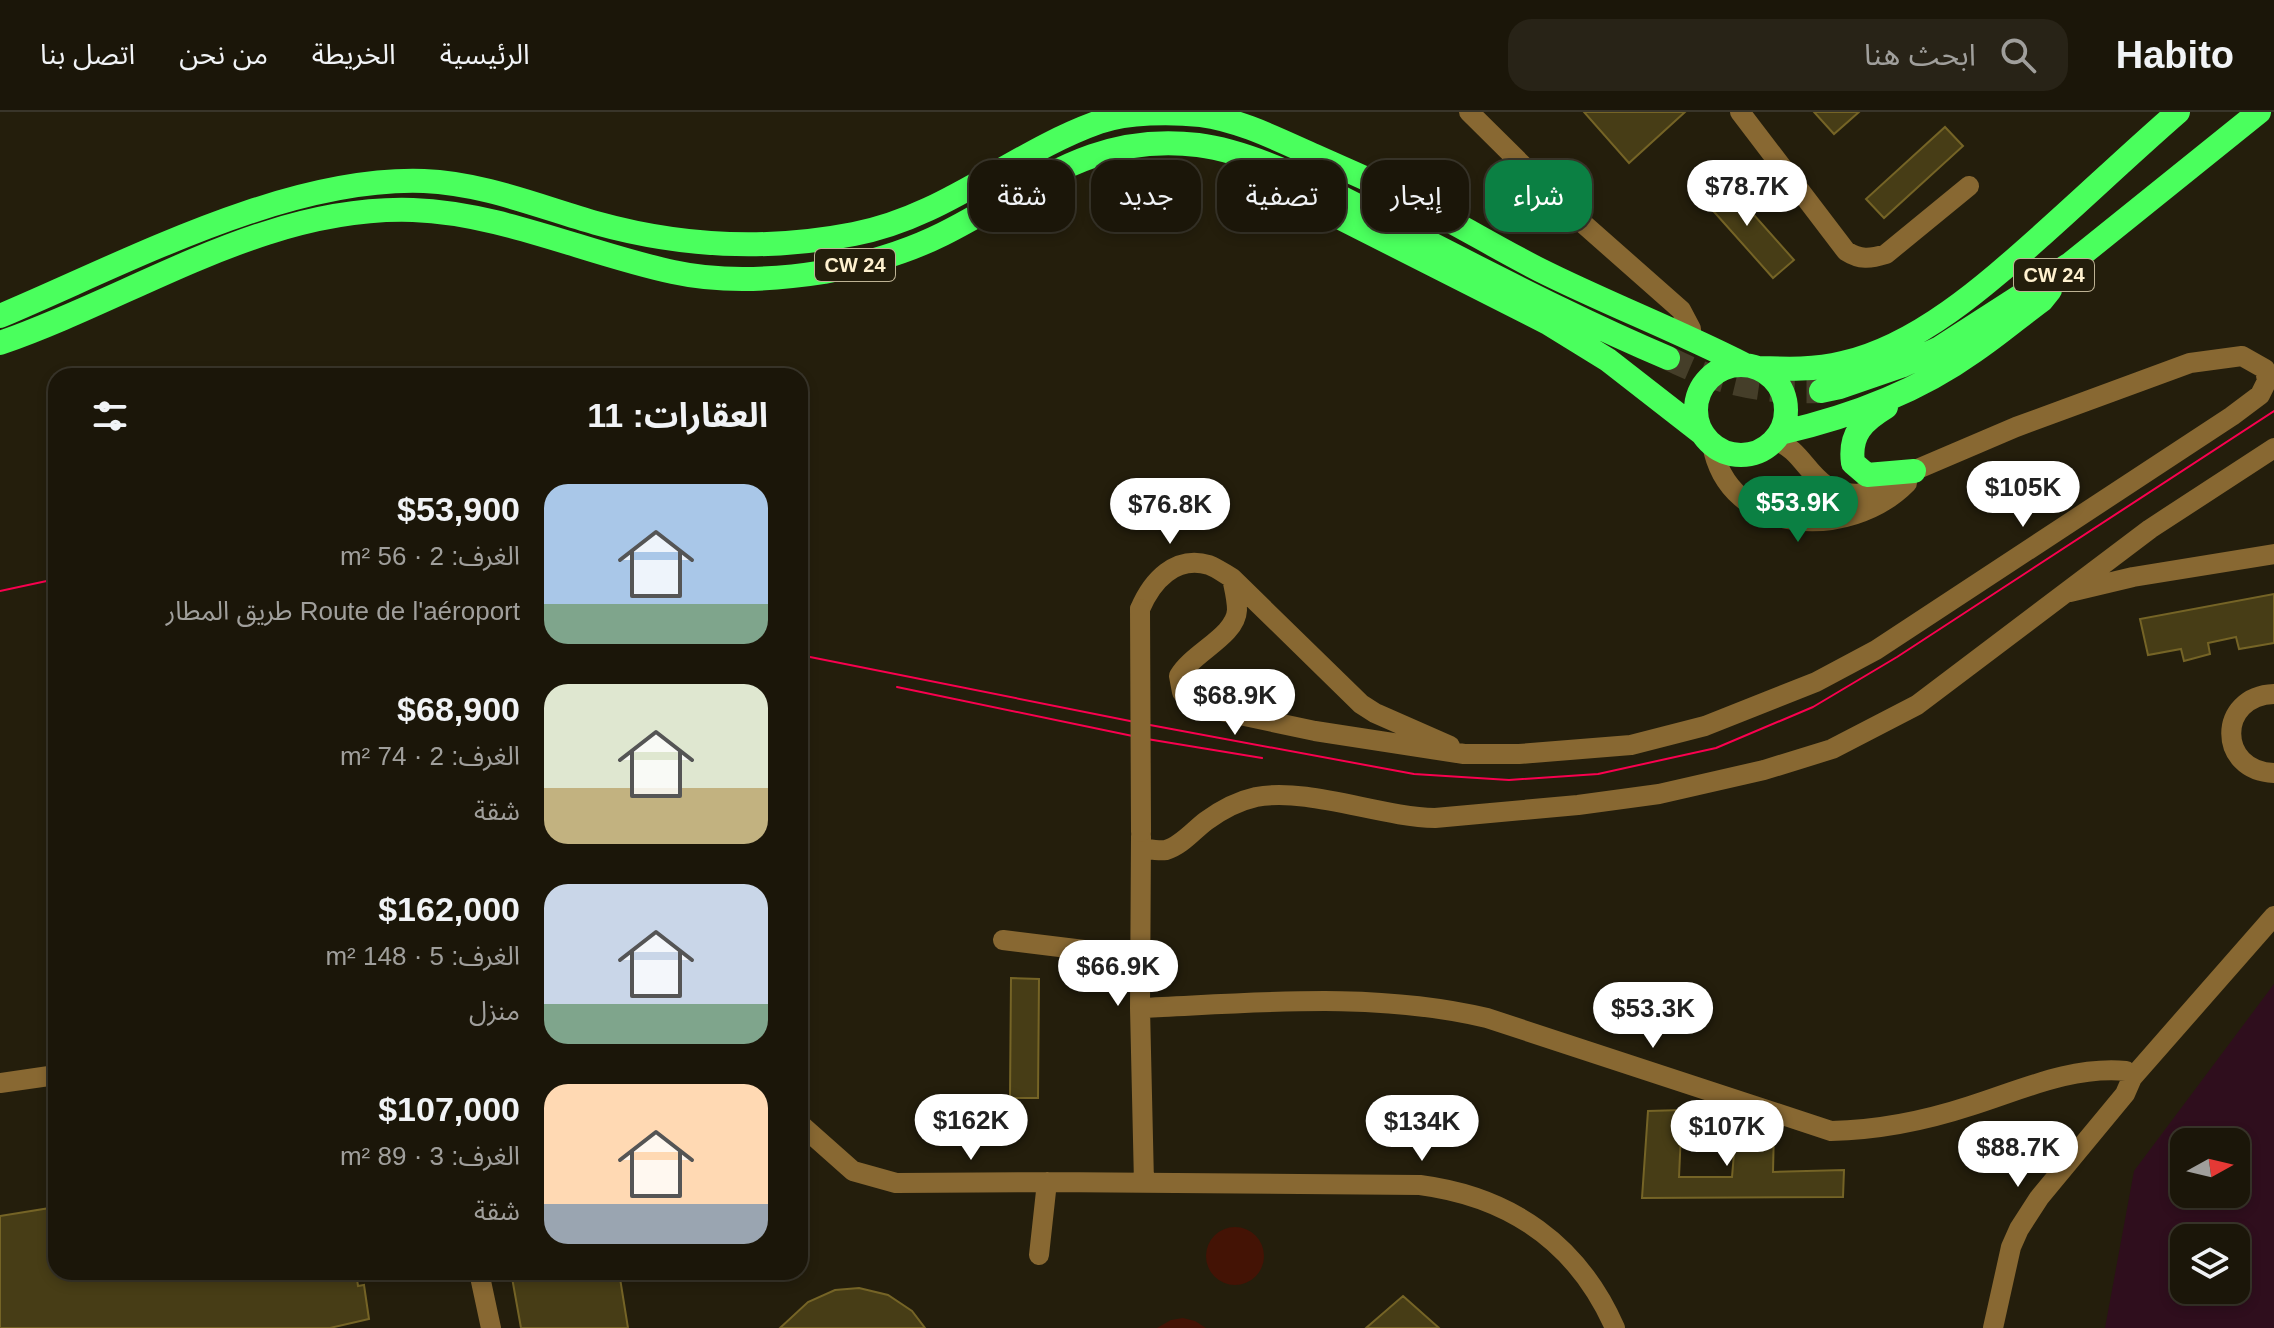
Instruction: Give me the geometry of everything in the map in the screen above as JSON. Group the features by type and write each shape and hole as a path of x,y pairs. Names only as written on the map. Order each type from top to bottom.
{"highway":[{"name":"CW 24","path":"0,316 165,245 266,207 330,189 424,181 451,184 603,225 702,244 767,246 860,233 911,218 982,183 1011,164 1104,120 1135,114 1178,112 1207,115 1280,140 1407,198 1540,270 1750,366 1810,368 1845,363 1879,351 1928,325 2006,267 2178,112"},
{"name":"CW 24","path":"1821,391 1901,366 1938,349 2070,264 2259,112"},
{"name":"CW 24","path":"0,343 230,246 286,227 380,210 418,210 453,215 524,230 676,273 729,279 770,279 872,262 914,247 970,219 1059,168 1106,150 1148,142 1198,145 1246,157 1339,196 1498,277 1668,358"},
{"name":"CW 24","path":"1246,157 1311,203 1559,330 1608,360 1708,439"},
{"name":"CW 24","path":"1777,437 1927,380 1971,354 2042,300 2070,264"},
{"path":"1729,366 1750,366 1771,376 1781,388 1786,403 1785,418 1777,437 1763,449 1737,455 1724,451 1708,439 1697,421 1696,407 1706,381 1729,366"},
{"path":"1914,471 1867,475 1853,463 1853,438 1870,417 1927,380"}],"street":[{"path":"1469,112 1570,212 1681,310 1691,329 1690,339"},
{"path":"1740,112 1846,251 1857,258 1886,254 1969,186"},
{"path":"1232,578 1237,611 1234,623 1179,676 1182,692 1191,701 1207,708 1269,722 1464,754 1534,753 1631,745 1735,716 1816,682 1927,617 2232,416 2260,395 2267,381 2265,369 2242,356 2190,363 2016,427 1868,491 1850,494 1826,486 1814,477 1777,437"},
{"path":"1708,439 1719,471 1736,493 1770,514 1804,522 1845,517 1889,497 1908,482 1914,471"},
{"path":"1141,840 1166,850 1226,808 1259,797 1304,798 1416,818 1435,818 1659,794 1778,767 1843,744 1917,705 2150,529 2274,448"},
{"path":"1845,517 1853,463"},
{"path":"2063,594 2155,573 2274,554"},
{"path":"1144,1183 1140,1008 1140,609 1147,592 1160,576 1179,566 1210,566 1232,578 1361,704 1464,754"},
{"path":"2274,694 2260,695 2248,701 2239,710 2231,735 2240,759 2262,772 2274,773"},
{"path":"1993,1328 2011,1247 2039,1198 2125,1094 2132,1078 2274,916"},
{"path":"1003,940 1141,957"},
{"path":"1140,1008 1369,1001 1442,1007 1487,1018 1831,1131 1869,1130 1906,1123 2086,1071 2126,1071 2132,1078"},
{"path":"0,1083 48,1076"},
{"path":"808,1131 853,1171 896,1183 1420,1185 1472,1195 1517,1216 1561,1248 1582,1270 1615,1328"},
{"path":"1039,1255 1047,1182"},
{"path":"481,1280 491,1328"}],"shaded area":[{"path":"2274,984 2274,1328 2105,1328 2134,1171"},
{"path":"1235,1227 1255,1236 1264,1256 1255,1276 1235,1285 1215,1276 1206,1256 1215,1236"},
{"path":"1183,1318 1206,1328 1157,1328 1171,1320"}],"building":[{"path":"1584,112 1685,112 1629,163"},
{"path":"1814,112 1859,112 1834,134"},
{"path":"1945,127 1963,146 1884,218 1866,199"},
{"path":"1721,178 1794,260 1773,278 1700,196"},
{"path":"2274,594 2274,643 2239,649 2236,637 2208,643 2210,654 2184,661 2181,649 2148,655 2140,619"},
{"path":"1011,978 1039,979 1038,1098 1010,1098"},
{"path":"1682,1110 1679,1177 1732,1177 1736,1129 1774,1128 1773,1172 1844,1170 1843,1197 1642,1198 1648,1111"},
{"path":"48,1208 48,1280 357,1280 358,1286 364,1285 369,1319 330,1328 0,1328 0,1216"},
{"path":"512,1280 620,1280 628,1328 521,1328"},
{"path":"859,1288 888,1295 912,1311 925,1328 780,1328 808,1302 835,1290"},
{"path":"1403,1296 1439,1328 1366,1328"}],"tunnel":[{"path":"1668,358 1742,385 1821,391"}],"tram line":[{"path":"808,657 1414,774 1509,780 1598,774 1716,748 1813,707 1897,657 2274,411"},
{"path":"0,591 48,581"},
{"path":"897,687 1147,739 1262,758"}]}
